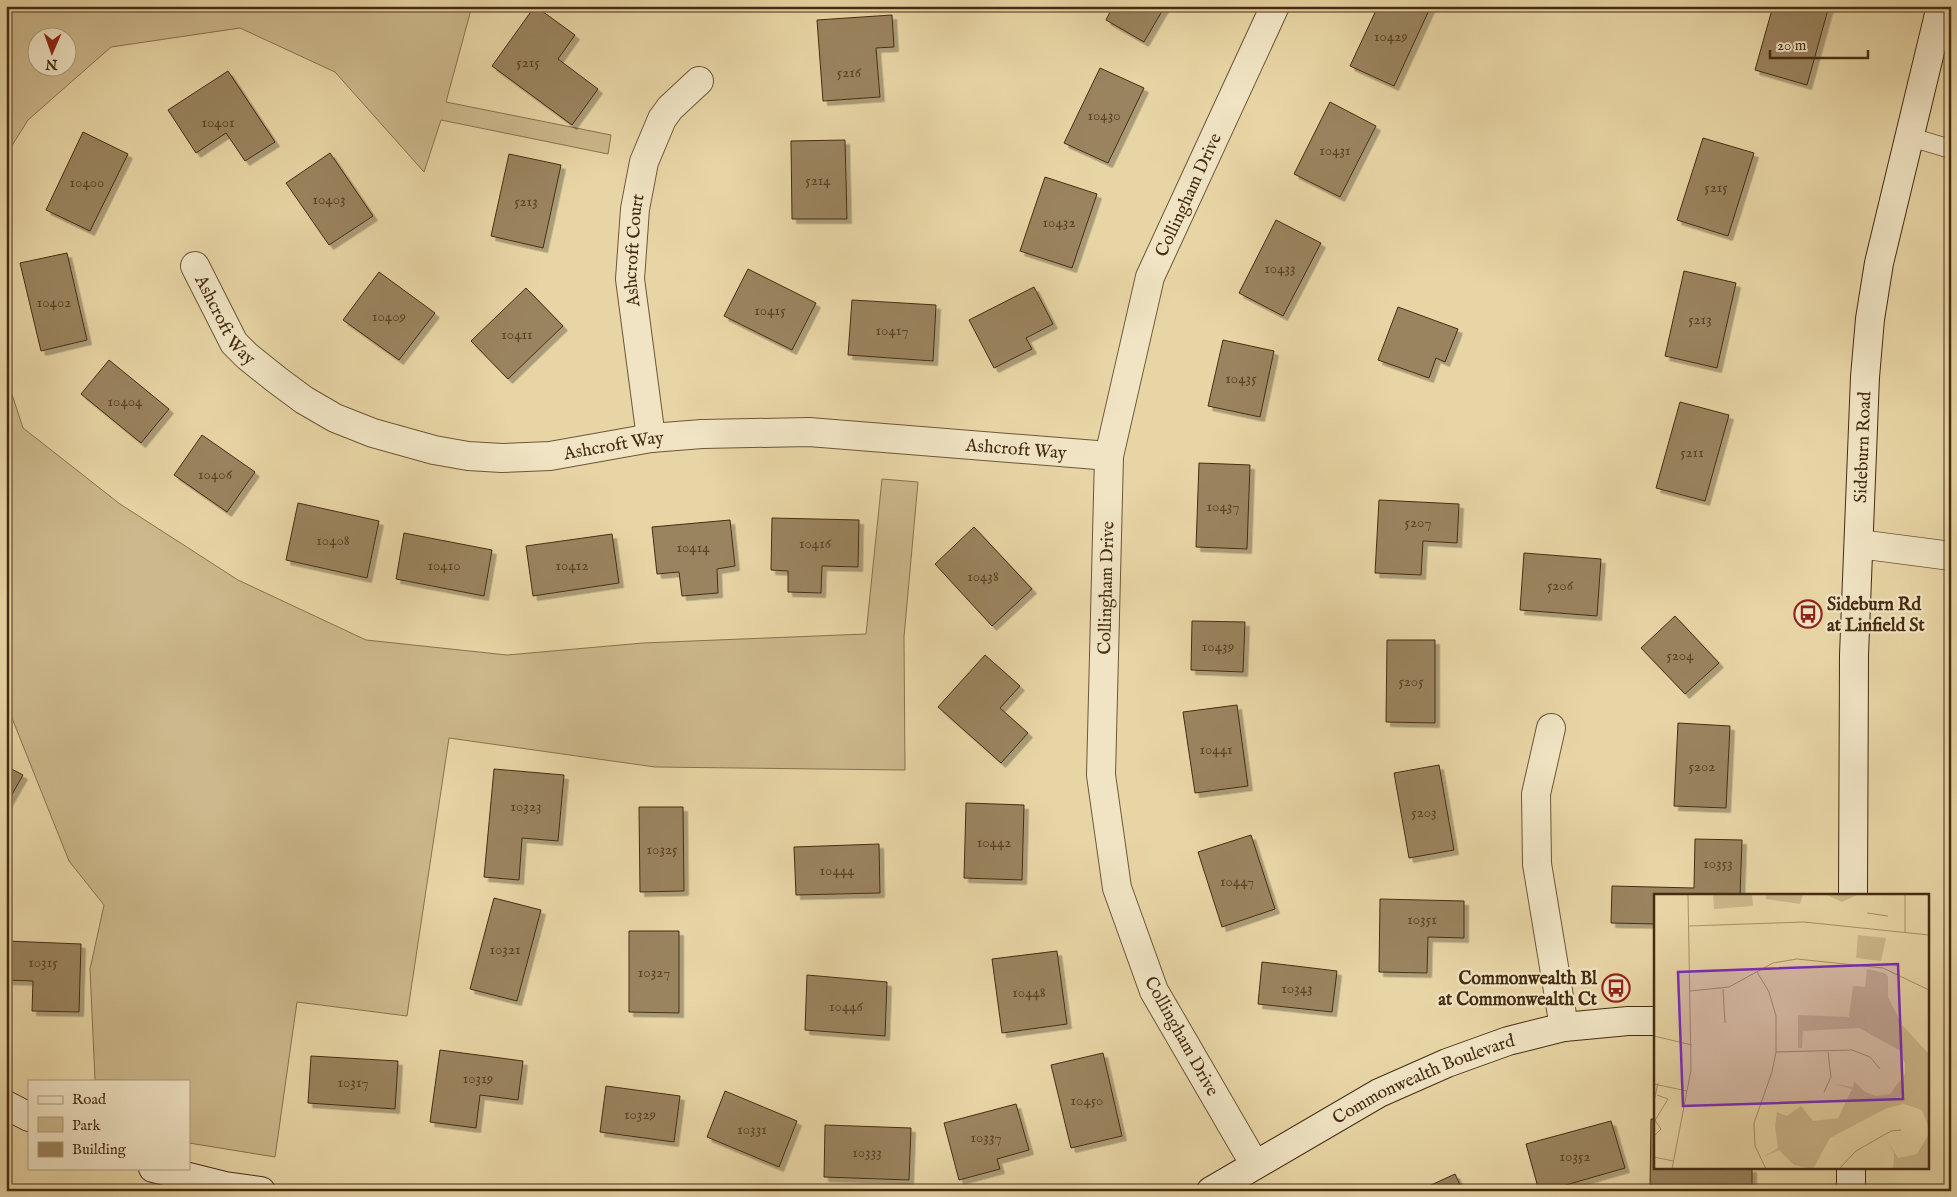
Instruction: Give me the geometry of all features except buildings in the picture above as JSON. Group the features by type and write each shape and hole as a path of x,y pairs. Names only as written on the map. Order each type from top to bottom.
{"street":[{"name":"Collingham Drive","path":"1255,1165 1154,991 1117,888 1101,775 1109,456 1150,277 1275,6"},
{"name":"Sideburn Road","path":"1853,894 1854,654 1865,377 1870,319 1879,263 1942,6"},
{"name":"Ashcroft Court","path":"651,438 630,279 635,210 644,162 662,119 670,108 699,81"},
{"name":"Ashcroft Way","path":"195,266 234,343 247,356 304,400 334,418 373,433 434,450 468,456 502,458 550,456 651,438 702,434 809,432 1109,456"},
{"path":"1859,544 1951,556"},
{"path":"1551,728 1536,794 1537,864 1564,1027"},
{"name":"Commonwealth Boulevard","path":"1211,1191 1379,1092 1447,1063 1508,1041 1564,1027 1628,1021 1654,1021"},
{"path":"6,1105 28,1116"},
{"path":"161,1170 224,1186 261,1191"},
{"path":"1851,1170 1851,1191"}],"lane":[{"path":"1910,137 1951,149"}],"green space":[{"path":"6,6 472,6 446,102 611,135 608,154 441,120 424,172 335,72 240,28 111,47 78,76 78,28 28,28 28,78 76,78 28,120 6,155"},
{"path":"6,376 23,428 120,504 238,580 366,640 507,655 643,643 866,634 882,479 918,482 904,637 905,770 655,767 449,738 407,1016 297,1002 275,1157 190,1143 190,1080 95,1080 90,969 104,905 69,861 6,703"}],"place":[{"name":"Sideburn Rd at Linfield St","path":"1808,614"},
{"name":"Commonwealth Bl at Commonwealth Ct","path":"1616,988"}]}
